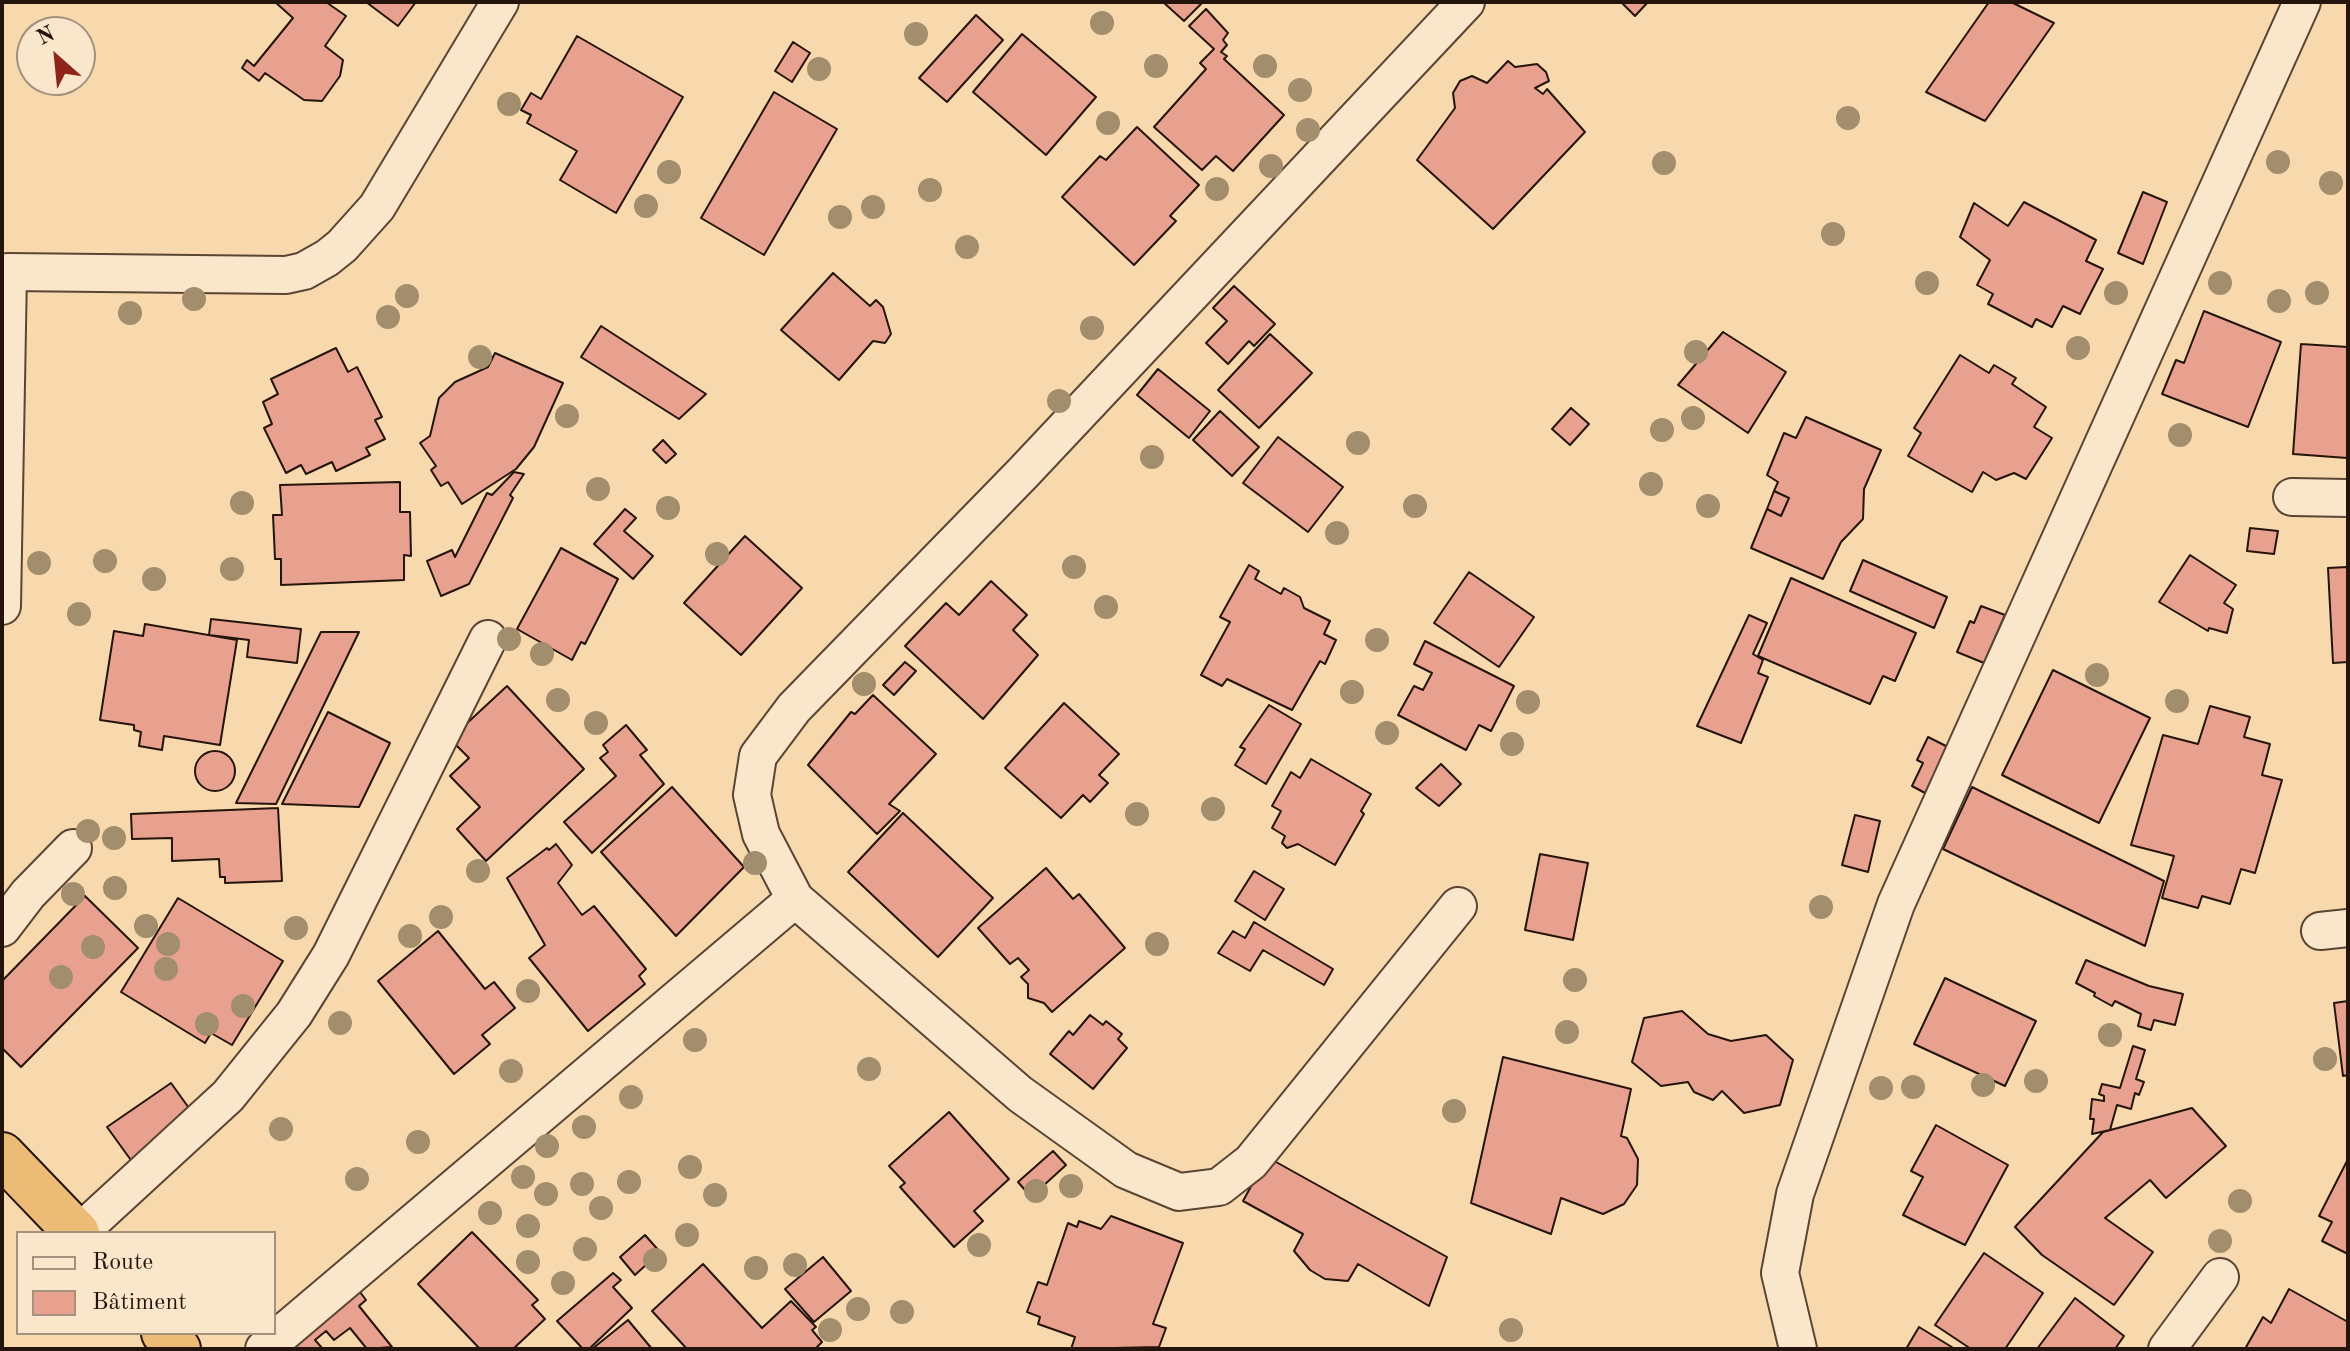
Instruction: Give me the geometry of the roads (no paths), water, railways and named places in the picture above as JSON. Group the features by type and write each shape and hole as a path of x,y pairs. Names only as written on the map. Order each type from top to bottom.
{"highway":[{"path":"2,1155 76,1231"}],"street":[{"path":"2,606 5,269 286,275 304,271 327,258 377,207 500,2"},
{"path":"1458,906 1251,1162 1219,1187 1179,1192 1126,1170 1020,1094 795,899 761,834 752,795 758,756 794,708 1023,473 1466,2"},
{"path":"1798,1349 1780,1273 1795,1194 1896,904 2302,2"},
{"path":"2292,497 2348,498"},
{"path":"80,1231 228,1096 294,1014 331,955 488,639"},
{"path":"2,928 28,894 73,848"},
{"path":"264,1349 795,899"},
{"path":"2167,1349 2220,1277"}]}
